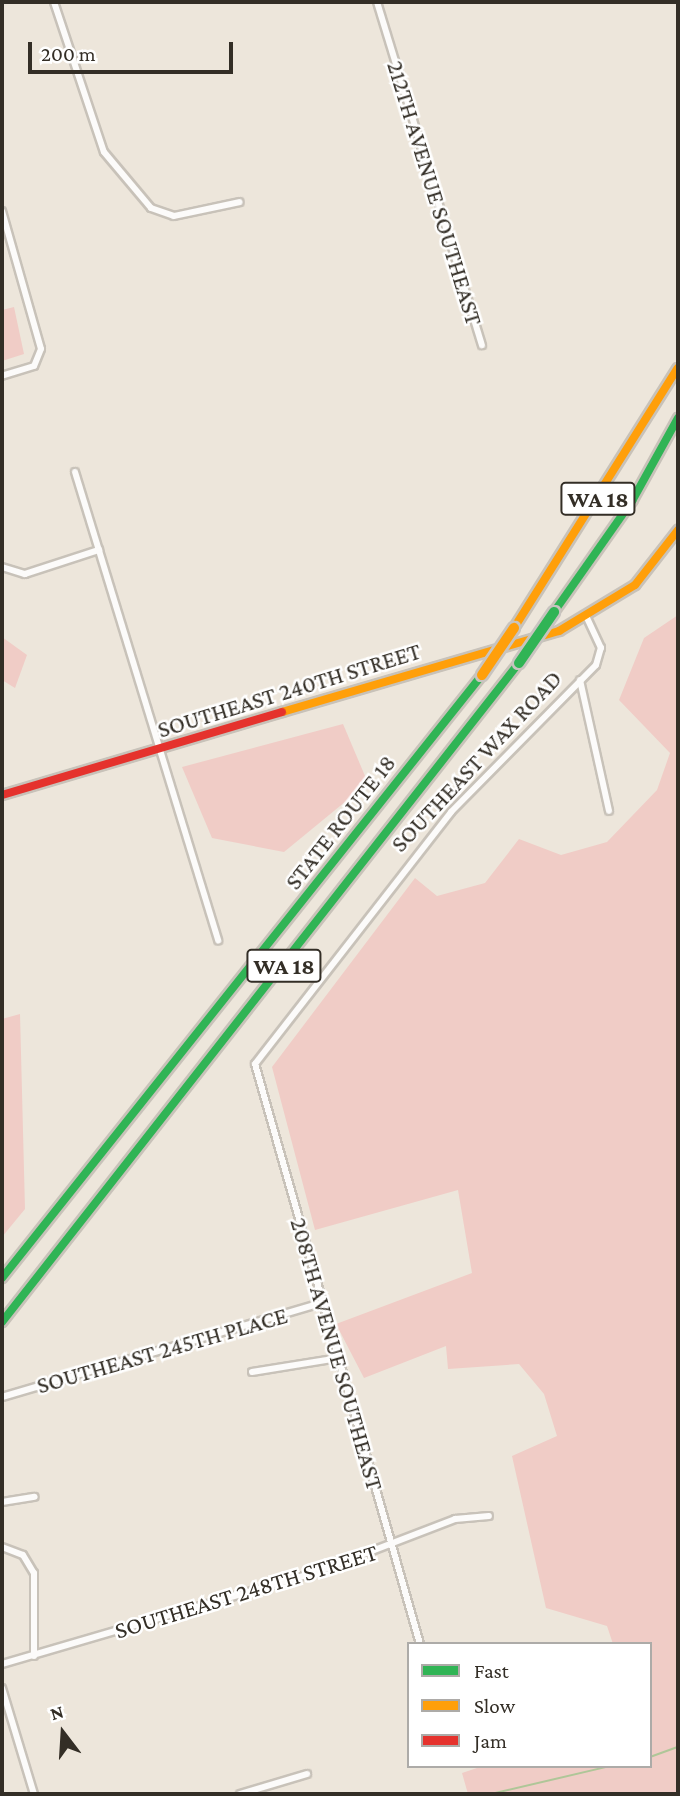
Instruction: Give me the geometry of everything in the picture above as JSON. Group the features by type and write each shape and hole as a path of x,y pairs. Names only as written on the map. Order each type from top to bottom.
{"main road":[{"name":"STATE ROUTE 18","path":"2,1278 482,675 678,368"},
{"name":"STATE ROUTE 18","path":"2,1322 519,663 632,501 678,418"},
{"path":"587,618 635,585 678,530"},
{"name":"SOUTHEAST 240TH STREET","path":"2,795 159,751 587,618"}],"street":[{"path":"54,2 104,152 151,208 174,216 240,202"},
{"name":"212TH AVENUE SOUTHEAST","path":"377,2 482,345"},
{"path":"2,211 41,349 34,366 2,376"},
{"path":"75,472 218,941"},
{"path":"2,567 25,575 99,550"},
{"name":"SOUTHEAST WAX ROAD","path":"255,1064 451,812 580,680 601,654 587,618"},
{"path":"580,680 609,810"},
{"name":"208TH AVENUE SOUTHEAST","path":"255,1064 419,1642"},
{"name":"SOUTHEAST 245TH PLACE","path":"2,1397 322,1303"},
{"path":"252,1372 338,1358"},
{"path":"2,1502 34,1497"},
{"name":"SOUTHEAST 248TH STREET","path":"2,1664 393,1545 455,1519 489,1516"},
{"path":"2,1547 23,1555 34,1573 34,1656"},
{"path":"2,1688 34,1794"},
{"path":"240,1794 307,1774"}],"shaded area":[{"path":"14,307 24,354 2,361 2,310"},
{"path":"678,615 678,1794 468,1794 462,1773 477,1768 652,1768 652,1642 612,1642 607,1626 546,1608 512,1456 557,1436 544,1394 519,1364 448,1369 446,1346 364,1378 336,1324 472,1273 458,1190 315,1230 272,1067 415,878 437,896 485,883 519,839 561,855 607,842 657,790 670,753 619,700 644,638"},
{"path":"2,637 27,655 15,688 2,680"},
{"path":"343,724 368,783 284,852 212,838 182,767"},
{"path":"20,1014 25,1209 2,1237 2,1019"}],"waterway":[{"path":"652,1756 678,1747"},
{"path":"491,1794 602,1768"}],"traffic: fast":[{"path":"554,612 632,501 678,418"},
{"path":"519,663 554,612"},
{"path":"2,1322 519,663"},
{"path":"2,1278 482,675"}],"traffic: slow":[{"path":"514,628 678,368"},
{"path":"282,712 559,631 635,585 678,530"},
{"path":"482,675 514,628"}],"traffic: jam":[{"path":"2,795 282,712"}]}
